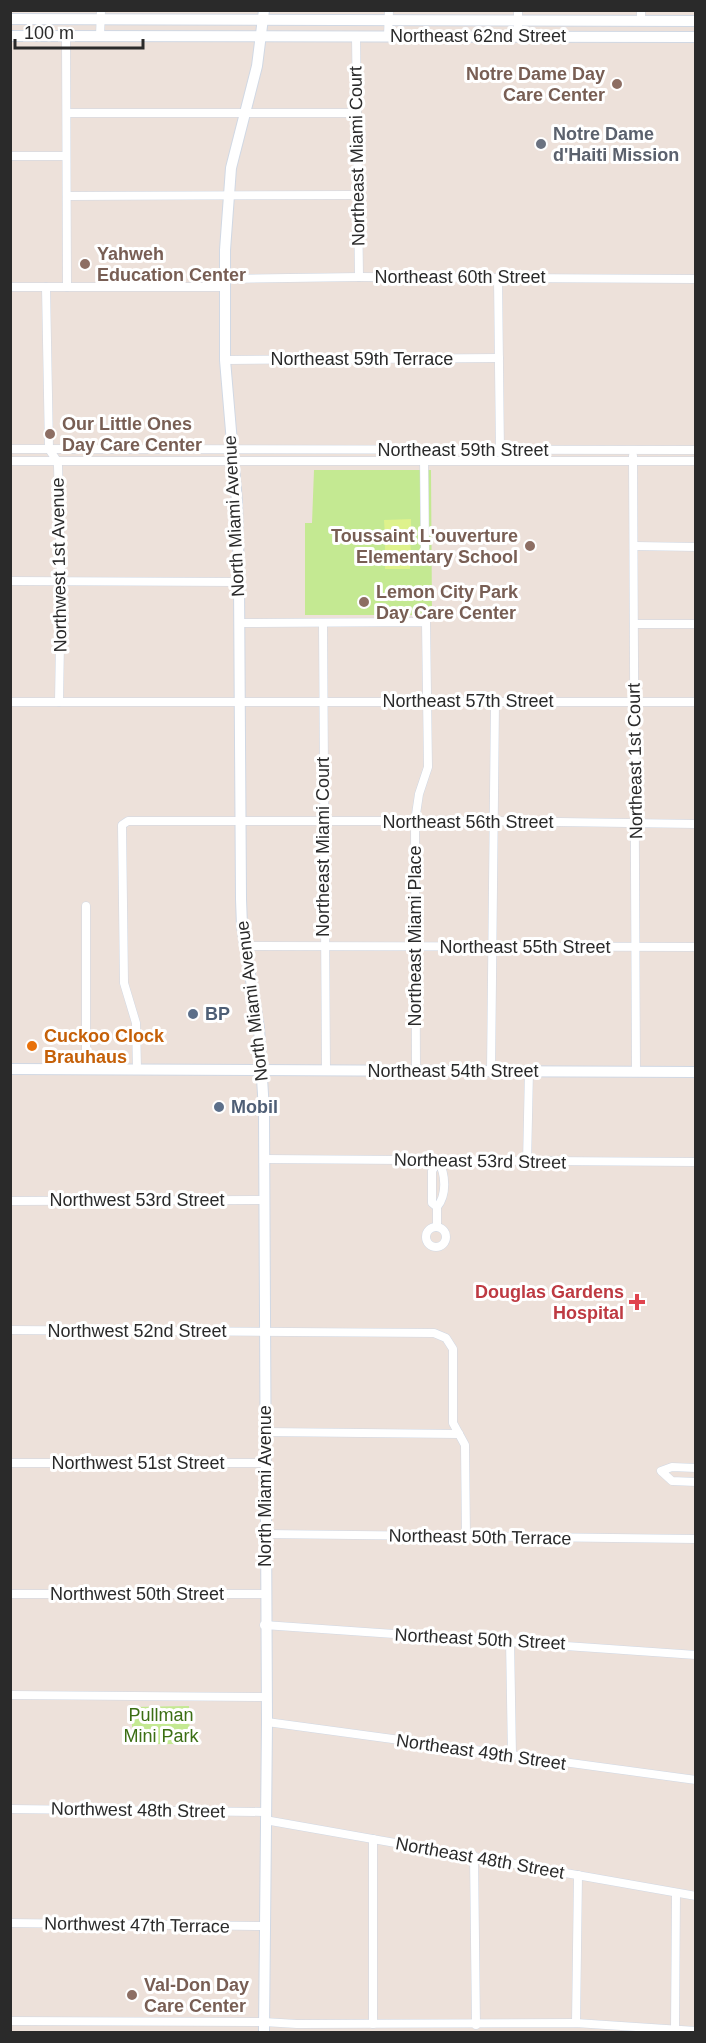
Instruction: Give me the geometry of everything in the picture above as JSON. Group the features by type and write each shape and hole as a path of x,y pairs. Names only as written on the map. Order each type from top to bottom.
{"main road":[{"name":"Northeast 62nd Street","path":"10,19 38,15 641,15 696,21"},
{"name":"North Miami Avenue","path":"263,15 257,66 227,195 224,283 225,360 237,502 241,702 241,899 259,1028 262,1070 264,1625 267,1722 264,2027"},
{"name":"Northeast 62nd Street","path":"10,36 693,37"},
{"name":"Northeast 54th Street","path":"10,1069 696,1072"}],"street":[{"path":"100,36 101,15"},
{"path":"388,36 389,15"},
{"path":"518,15 518,36"},
{"path":"66,36 67,287"},
{"name":"Northeast Miami Court","path":"356,36 359,277"},
{"path":"66,113 356,113"},
{"path":"10,156 66,156"},
{"path":"67,196 357,195"},
{"name":"Northeast 60th Street","path":"10,287 224,283 359,277 696,279"},
{"path":"498,278 500,461"},
{"path":"46,287 49,449"},
{"name":"Northeast 59th Terrace","path":"225,360 500,358"},
{"path":"10,449 232,455"},
{"name":"Northwest 1st Avenue","path":"49,449 57,460 61,580 59,702"},
{"path":"423,450 425,551"},
{"name":"Northeast 59th Street","path":"232,455 423,450 696,450"},
{"name":"Northeast 1st Court","path":"633,450 637,824 636,1072"},
{"path":"10,461 232,455"},
{"name":"Northeast 59th Street","path":"232,455 423,461 696,461"},
{"path":"635,546 696,547"},
{"path":"10,581 239,582"},
{"name":"Northeast Miami Place","path":"323,623 426,622 429,767 419,794 415,822 416,1071"},
{"path":"240,623 323,623"},
{"name":"Northeast Miami Court","path":"323,623 326,1070"},
{"path":"634,624 696,624"},
{"name":"Northeast 57th Street","path":"10,702 696,702"},
{"path":"491,1071 495,702"},
{"name":"Northeast 56th Street","path":"137,1069 136,1023 124,983 122,825 128,821 494,821 696,824"},
{"path":"86,906 86,1069"},
{"name":"Northeast 55th Street","path":"246,946 696,947"},
{"path":"527,1163 529,1071"},
{"name":"Northeast 53rd Street","path":"264,1159 527,1163 696,1162"},
{"path":"437,1227 437,1208 432,1203 432,1172 438,1161"},
{"name":"Northwest 53rd Street","path":"10,1201 264,1200"},
{"name":"Northwest 52nd Street","path":"10,1330 434,1333 446,1338 453,1349 453,1423 459,1434"},
{"path":"265,1432 459,1434 465,1445 465,1536"},
{"name":"Northwest 51st Street","path":"10,1462 265,1463"},
{"path":"672,1467 694,1468 694,1481 672,1481 661,1471 672,1467"},
{"name":"Northeast 50th Terrace","path":"265,1534 696,1539"},
{"name":"Northwest 50th Street","path":"10,1594 264,1594"},
{"name":"Northeast 50th Street","path":"264,1625 510,1640 696,1655"},
{"path":"510,1640 512,1756"},
{"path":"10,1695 265,1697"},
{"name":"Northeast 49th Street","path":"267,1722 696,1780"},
{"name":"Northwest 48th Street","path":"10,1809 265,1816"},
{"name":"Northeast 48th Street","path":"265,1816 373,1839 696,1896"},
{"path":"373,1839 373,2024"},
{"path":"474,1856 476,2025"},
{"path":"576,2023 578,1875"},
{"path":"675,2030 676,1893"},
{"name":"Northwest 47th Terrace","path":"10,1923 264,1926"},
{"path":"10,2021 264,2027 373,2024 525,2028 576,2023 696,2031"}],"green space":[{"path":"314,470 431,470 432,615 305,615 305,523 312,523"},
{"path":"411,519 411,536 385,536 384,520"},
{"path":"385,538 410,538 411,552 385,552"},
{"path":"385,554 410,554 410,569 385,569"},
{"name":"Pullman Mini Park","path":"189,1706 190,1744 132,1744 132,1707"}],"place":[{"name":"Notre Dame Day Care Center","path":"617,84"},
{"name":"Notre Dame d'Haiti Mission","path":"541,144"},
{"name":"Yahweh Education Center","path":"85,264"},
{"name":"Our Little Ones Day Care Center","path":"50,434"},
{"name":"Toussaint L'ouverture Elementary School","path":"530,546"},
{"name":"Lemon City Park Day Care Center","path":"364,602"},
{"name":"BP","path":"193,1014"},
{"name":"Cuckoo Clock Brauhaus","path":"32,1046"},
{"name":"Mobil","path":"219,1107"},
{"name":"Douglas Gardens Hospital","path":"637,1302"},
{"name":"Val-Don Day Care Center","path":"132,1995"}]}
